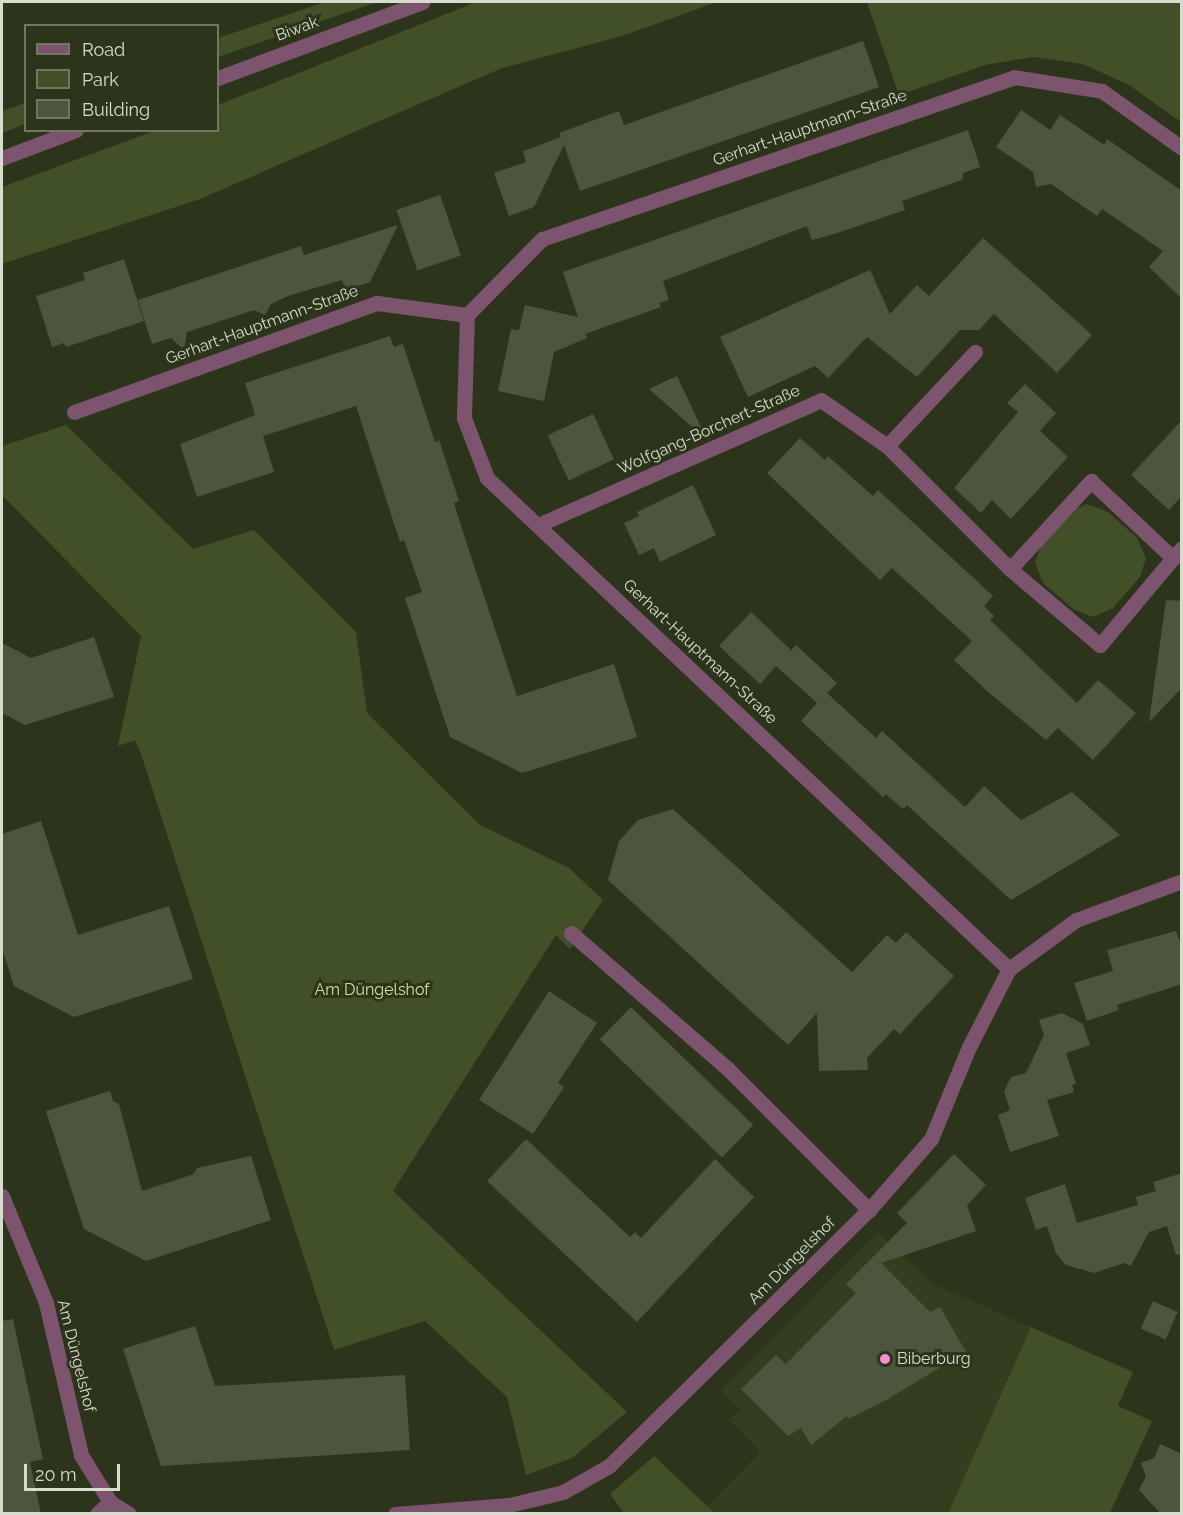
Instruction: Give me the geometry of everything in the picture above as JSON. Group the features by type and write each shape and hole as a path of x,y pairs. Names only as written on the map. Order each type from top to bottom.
{"street":[{"name":"Biwak","path":"219,78 422,2"},
{"name":"Gerhart-Hauptmann-Straße","path":"1009,969 487,478 464,418 467,315 542,239 1014,77 1102,92 1182,148"},
{"path":"2,158 71,132"},
{"name":"Gerhart-Hauptmann-Straße","path":"74,412 377,303 467,315"},
{"path":"887,446 975,352"},
{"name":"Wolfgang-Borchert-Straße","path":"538,525 821,400 887,446 1010,569 1100,645 1177,553 1091,481 1010,569"},
{"path":"571,933 727,1068 869,1209 932,1139 969,1047 1009,969 1076,920 1182,881"},
{"name":"Am Düngelshof","path":"2,1196 46,1303 81,1455 110,1502 129,1514"},
{"name":"Am Düngelshof","path":"395,1514 509,1505 563,1492 609,1467 869,1209"},
{"path":"97,1514 110,1502"}],"shaded area":[{"name":"Biberburg","path":"878,1232 933,1284 1031,1327 948,1513 715,1514 707,1506 760,1452 729,1420 740,1409 721,1390"}],"green space":[{"path":"325,2 377,2 219,57 219,38"},
{"path":"476,2 717,2 622,36 502,68 200,199 2,264 2,187 151,132 219,132 219,105"},
{"path":"867,2 1181,2 1181,122 1129,85 1083,64 1033,57 985,65 899,95"},
{"path":"24,103 24,124 2,133 2,111"},
{"path":"66,425 193,549 254,530 356,632 367,713 480,825 569,868 603,900 570,949 556,935 393,1191 627,1412 572,1458 526,1475 507,1397 425,1321 334,1350 141,754 135,740 118,746 141,636 2,495 2,446"},
{"path":"1087,504 1108,512 1137,538 1146,558 1140,577 1113,608 1093,617 1073,609 1043,583 1035,563 1042,542 1068,513"},
{"path":"1031,1327 1133,1372 1118,1406 1152,1421 1110,1513 948,1513"},
{"path":"654,1456 715,1513 624,1513 610,1494"}],"building":[{"path":"863,41 879,87 580,191 564,145 534,207 509,216 494,173 526,162 523,151 561,137 559,133 619,111 624,125"},
{"path":"1021,110 1050,130 1060,115 1104,145 1107,139 1182,191 1182,299 1149,267 1163,251 1102,209 1097,216 1051,184 1036,187 1033,172 996,147"},
{"path":"968,130 980,167 963,173 962,180 902,201 905,210 837,233 812,240 807,226 663,281 669,300 659,303 661,307 585,334 587,338 554,352 544,401 498,391 511,329 519,330 525,305 578,317 563,272"},
{"path":"440,195 461,256 417,270 397,210"},
{"path":"398,225 370,282 345,290 342,280 288,296 271,304 265,315 254,310 187,332 184,350 171,338 152,344 138,300 301,246 304,255"},
{"path":"983,238 1092,335 1057,373 994,314 979,330 960,330 917,377 867,337 828,378 815,366 748,397 720,337 870,270 890,314 917,285 929,296"},
{"path":"124,259 144,321 66,347 64,343 52,347 36,296 85,280 83,273"},
{"path":"390,336 394,347 403,344 435,442 439,440 459,501 454,503 517,696 614,664 637,737 522,773 450,737 405,598 422,592 404,540 400,542 356,406 263,436 274,472 197,497 180,444 255,415 245,383"},
{"path":"677,376 707,440 649,389"},
{"path":"1025,384 1056,413 1040,431 1068,457 1011,519 992,500 981,513 954,488 1018,412 1007,403"},
{"path":"593,414 614,459 569,480 548,435"},
{"path":"1182,420 1182,496 1169,510 1131,475"},
{"path":"800,438 825,460 828,456 873,496 878,490 993,596 984,606 994,616 990,620 1077,703 1098,680 1136,713 1093,760 1058,728 1046,740 987,691 954,660 972,641 892,568 880,580 767,473"},
{"path":"693,485 716,535 660,562 654,548 639,555 624,523 639,516 637,512"},
{"path":"1166,600 1182,601 1182,688 1149,722"},
{"path":"751,612 791,650 787,655 796,645 837,683 827,693 876,738 882,731 965,807 984,786 1021,820 1072,792 1120,835 1011,900 907,805 903,809 886,794 883,797 801,721 817,703 776,666 760,684 719,646"},
{"path":"94,637 114,697 25,725 2,713 2,643 31,658"},
{"path":"673,809 852,972 887,935 896,943 906,932 954,976 900,1034 894,1029 867,1058 868,1070 819,1071 817,1013 788,1045 608,880 619,841 638,820"},
{"path":"41,821 78,935 169,906 193,979 74,1017 14,986 2,948 2,834"},
{"path":"1176,931 1182,948 1182,984 1117,1005 1119,1010 1087,1021 1074,983 1113,971 1107,950"},
{"path":"549,991 597,1023 558,1083 564,1087 533,1134 479,1100"},
{"path":"631,1007 753,1125 722,1157 600,1039"},
{"path":"1062,1013 1083,1024 1090,1045 1066,1053 1076,1084 1072,1085 1074,1092 1047,1100 1059,1136 1010,1152 998,1115 1010,1110 1004,1092 1011,1077 1026,1073 1044,1035 1039,1020"},
{"path":"110,1091 113,1101 119,1104 142,1191 194,1174 197,1168 251,1156 271,1220 146,1261 84,1229 46,1111"},
{"path":"526,1139 630,1237 635,1232 641,1238 715,1159 754,1197 637,1322 487,1181"},
{"path":"954,1154 986,1185 967,1205 976,1231 881,1263 930,1312 940,1307 966,1352 888,1399 848,1419 847,1416 811,1445 801,1428 788,1436 741,1389 776,1355 786,1364 856,1293 846,1284 907,1223 897,1213"},
{"path":"1182,1173 1182,1254 1176,1255 1167,1226 1149,1232 1131,1266 1124,1263 1094,1273 1066,1265 1056,1253 1047,1226 1036,1230 1025,1198 1065,1184 1077,1223 1138,1205 1136,1197 1156,1191 1153,1182"},
{"path":"1153,1301 1178,1312 1165,1339 1141,1328"},
{"path":"13,1319 43,1459 30,1462 41,1514 2,1514 2,1321"},
{"path":"195,1326 215,1386 405,1375 410,1450 161,1466 123,1349"},
{"path":"1160,1444 1182,1454 1182,1514 1161,1514 1139,1490 1146,1476 1141,1463 1154,1458"}],"place":[{"name":"Biberburg","path":"885,1359"}]}
